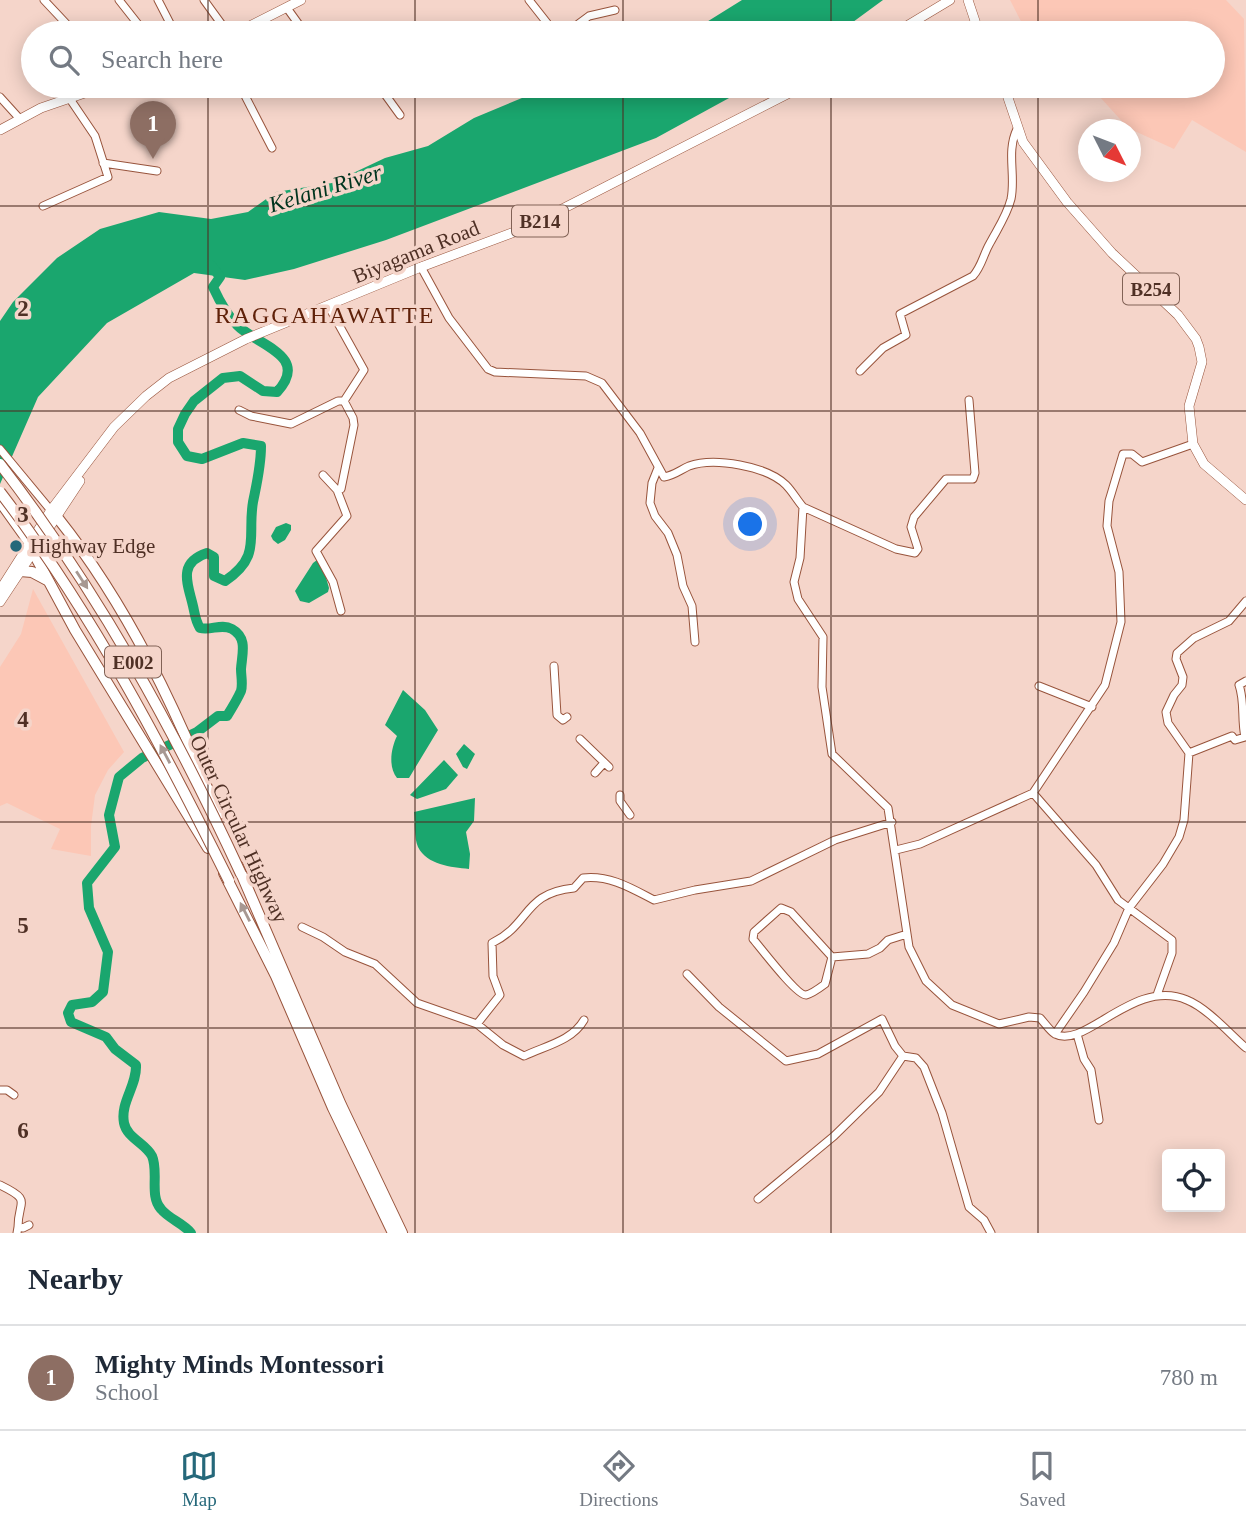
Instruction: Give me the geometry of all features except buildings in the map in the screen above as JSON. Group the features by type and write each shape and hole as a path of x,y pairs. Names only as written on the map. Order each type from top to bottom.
{"highway":[{"name":"Outer Circular Highway","path":"0,464 71,564 142,677 184,753 240,874 350,1144 393,1233"},
{"name":"Outer Circular Highway","path":"0,492 104,646 170,762 402,1233"},
{"path":"54,513 87,558 136,637 176,714 240,874"},
{"path":"32,548 75,630 229,881"},
{"path":"20,571 32,572 47,580"}],"main road":[{"path":"260,21 301,0"},
{"path":"915,21 950,0"},
{"path":"968,0 975,21"},
{"name":"Biyagama Road","path":"0,602 54,513 114,427 169,378 246,340 421,267 537,223 780,98"},
{"name":"B254","path":"1008,98 1023,142 1084,223 1129,270 1172,309 1196,339 1202,362 1189,407 1193,444 1210,471 1246,500"},
{"path":"0,130 19,118 70,99"},
{"name":"Biyagama Road","path":"0,590 32,548"}],"street":[{"path":"44,0 64,21"},
{"path":"119,0 136,21"},
{"path":"158,0 169,21"},
{"path":"204,0 219,21"},
{"path":"529,0 546,21"},
{"path":"287,8 296,21"},
{"path":"582,21 589,16 615,10"},
{"path":"0,97 19,118"},
{"path":"246,98 272,148"},
{"path":"388,98 400,115"},
{"path":"43,206 108,177 95,136 70,99"},
{"path":"860,371 883,348 906,335 900,314 979,270 1012,197 1011,152 1017,129"},
{"path":"103,163 157,171"},
{"path":"421,267 449,318 488,369 495,372 586,376 602,383 640,433 664,477 690,466 715,463 750,466 785,483 803,507 896,549 915,554 918,549 911,527 914,517 946,479 973,479 975,473 969,400"},
{"path":"329,307 364,370 344,401"},
{"path":"239,410 251,416 291,424 338,401 344,401"},
{"path":"337,490 342,487 354,425 344,401"},
{"path":"896,850 920,844 1033,793 1105,685 1121,622 1119,572 1107,526 1109,501 1123,454 1132,454 1142,462 1193,444"},
{"path":"0,449 54,513"},
{"path":"658,468 652,483 650,503 655,516 668,533 677,555 683,586 692,606 695,642"},
{"path":"323,475 337,490 346,516 316,551 333,582 341,611"},
{"path":"0,504 32,548"},
{"path":"803,507 800,558 794,582 798,599 823,637 822,687 832,754 879,796 888,808 909,947 926,981 952,1005 999,1024 1029,1017 1040,1018 1055,1034 1077,1034 1090,1029 1131,1003 1157,995 1188,1000 1246,1048"},
{"path":"1055,1034 1114,943 1129,908 1179,837 1184,820 1189,753 1168,723 1166,712 1184,677 1176,659 1177,653 1194,638 1228,621 1246,601"},
{"path":"554,666 557,715 563,720 567,717"},
{"path":"1189,753 1232,736 1235,740 1245,737 1239,685 1246,681"},
{"path":"1039,685 1092,707"},
{"path":"580,739 606,765 595,773"},
{"path":"1033,793 1091,860 1118,900 1162,931 1174,945 1157,995"},
{"path":"620,795 620,801 630,815"},
{"path":"477,1024 500,995 493,976 492,943 507,936 537,900 554,890 574,888 583,878 594,877 618,881 654,900 751,881 823,845 892,822"},
{"path":"783,908 791,912 832,957 825,984 805,995 771,962 753,936 783,908"},
{"path":"302,927 345,952 374,964 416,1003 477,1024 496,1040 524,1056 579,1030 584,1020"},
{"path":"832,957 868,954 888,940 907,934"},
{"path":"687,974 719,1007 786,1061 818,1054 882,1019 903,1056 916,1058 924,1067 942,1113 970,1207 984,1220 991,1233"},
{"path":"1077,1034 1084,1059 1091,1070 1099,1120"},
{"path":"758,1199 843,1127 879,1092 903,1056"},
{"path":"0,1090 7,1090 14,1095"},
{"path":"0,1185 19,1195 22,1201 17,1230 29,1224"}],"shaded area":[{"path":"1010,0 1226,0 1244,19 1246,152 1192,120 1174,149 1141,134 1141,119 1120,119 1101,98 1225,98 1225,21 1021,21"},
{"path":"33,589 124,752 108,770 95,795 91,856 51,849 60,829 7,803 0,806 0,667 21,634"}],"water":[{"path":"742,0 883,0 854,21 708,21"},
{"name":"Kelani River","path":"522,98 729,98 656,138 386,240 294,269 245,280 194,273 107,323 38,397 0,484 0,321 13,302 57,258 100,229 159,212 211,219 248,212 276,192 332,183 385,158 428,146 474,118"},
{"path":"286,523 291,525 291,530 285,540 278,544 271,536 276,527"},
{"path":"317,560 323,567 328,592 309,603 300,601 295,591"},
{"path":"403,690 425,710 438,730 409,778 397,778 391,757 397,736 385,725"},
{"path":"464,744 475,754 467,769 456,754"},
{"path":"444,760 458,775 446,789 417,799 410,795"},
{"path":"475,798 474,821 466,832 470,854 469,869 440,864 427,858 418,847 414,812"}],"waterway":[{"path":"191,1233 157,1204 152,1156 129,1133 124,1123 124,1108 136,1073 136,1065 115,1049 106,1037 71,1022 68,1013 72,1005 92,1002 103,992 108,952 89,908 87,883 115,847 109,815 119,777 142,758 197,732 218,716 227,716 242,688 243,647 240,637 228,627 200,628 195,617 187,575 191,562 207,553 214,557 214,576 225,581 244,563 251,545 253,502 261,446 243,443 202,459 187,456 178,442 178,429 194,401 223,378 240,376 263,391 277,392 286,379 288,369 277,352 246,332 229,316 213,287 220,277 211,265"}],"place":[{"name":"Mighty Minds Montessori","path":"153,159"},
{"name":"Highway Edge","path":"16,546"}],"district":[{"name":"RAGGAHAWATTE","path":"325,315"}]}
